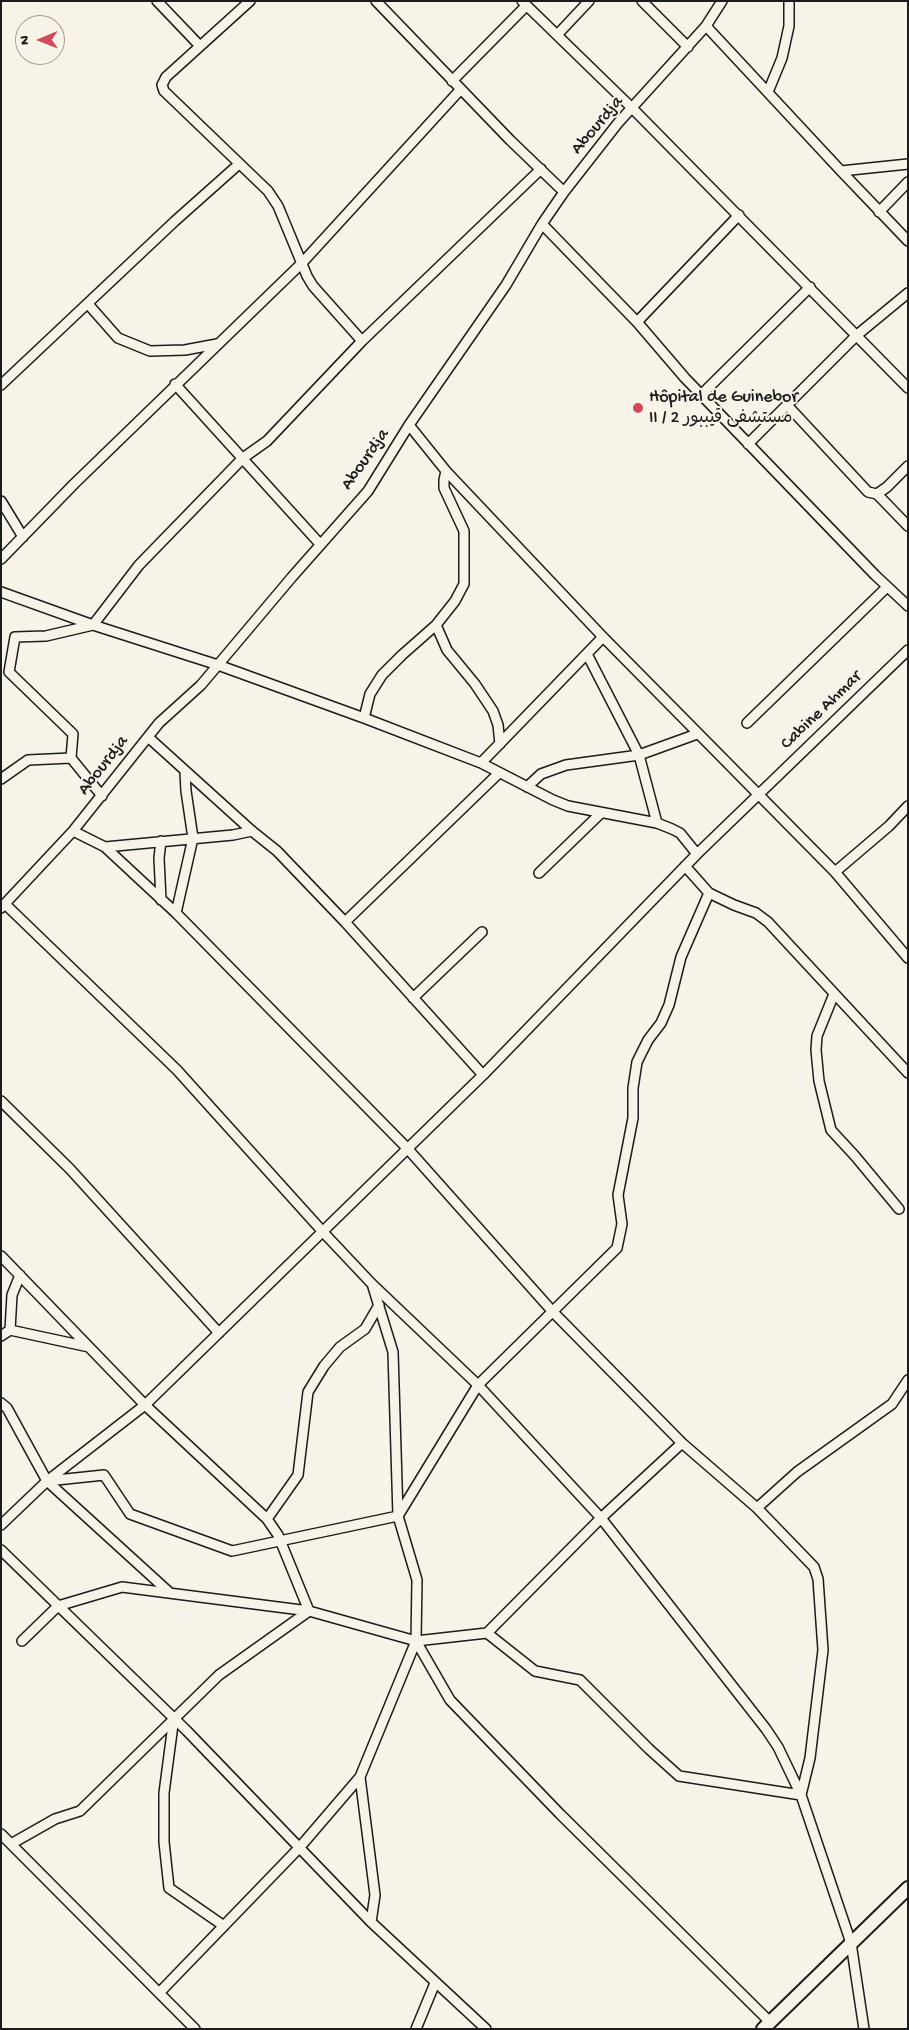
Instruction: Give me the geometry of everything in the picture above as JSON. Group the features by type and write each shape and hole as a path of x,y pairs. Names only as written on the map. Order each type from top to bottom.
{"street":[{"path":"157,1 200,46"},
{"path":"250,1 166,77 162,84 164,92 268,191 278,206 313,286 362,340"},
{"path":"376,1 452,81 564,192"},
{"path":"557,35 590,1"},
{"path":"642,1 688,47"},
{"name":"Abourdja","path":"2,906 73,831 159,723 202,684 368,490 506,285 542,224 564,192 602,143 706,26 722,1"},
{"path":"768,92 782,58 789,26 789,1"},
{"path":"452,81 524,3 739,215 908,388"},
{"path":"706,26 840,172 908,241"},
{"path":"1,559 175,384 302,263 461,89"},
{"path":"1,385 175,221 239,164"},
{"path":"840,172 908,164"},
{"path":"102,796 71,758 73,734 9,672 15,637 46,636 94,624 139,565 243,458 267,441 362,340 541,169"},
{"path":"880,212 908,182"},
{"path":"637,322 739,215"},
{"path":"542,224 637,322 701,395 887,587 908,606"},
{"path":"701,395 810,287"},
{"path":"748,444 857,335 908,293"},
{"path":"88,304 118,338 150,351 185,350 218,344"},
{"path":"175,384 320,544"},
{"path":"787,405 868,492 877,494 908,526"},
{"path":"410,425 446,471 603,637 835,872 908,958"},
{"path":"877,494 887,487 908,466"},
{"path":"364,718 370,694 382,675 436,626 455,602 464,584 464,531 444,488 446,471"},
{"path":"1,501 23,537"},
{"path":"747,723 887,587"},
{"path":"1,592 218,665 364,718 481,763 526,787 568,806 657,823 680,834 697,854"},
{"path":"436,626 447,650 475,684 493,711 498,725 500,744"},
{"path":"481,763 603,637"},
{"name":"Cabine Ahmar","path":"1,1525 46,1481 145,1405 483,1075 697,854 908,650"},
{"path":"587,654 639,755 657,823"},
{"path":"526,787 541,774 566,766 639,755 697,734"},
{"path":"148,737 276,852 345,922 483,1075"},
{"path":"1,779 28,760 71,758"},
{"path":"176,913 193,838 185,772"},
{"path":"345,922 499,773"},
{"path":"835,872 908,806"},
{"path":"539,873 601,813"},
{"path":"73,831 105,847 176,913 407,1148 554,1312 682,1443 757,1508 814,1567 818,1579 823,1650 810,1758 801,1795"},
{"path":"105,847 252,831"},
{"path":"161,841 159,858 161,900"},
{"path":"685,866 709,893 756,913 768,922 908,1074"},
{"path":"46,1481 104,1475 130,1514 232,1551 398,1516 478,1385 554,1312 570,1292 617,1248 622,1224 618,1195 633,1118 633,1088 637,1062 648,1040 661,1023 669,1005 681,958 709,893"},
{"path":"2,906 177,1070 372,1284 478,1385 601,1518 766,1729 778,1747 801,1795 851,1943 864,2029"},
{"path":"413,998 482,932"},
{"path":"834,994 817,1036 816,1050 819,1080 831,1130 899,1209"},
{"path":"1,1101 70,1169 219,1333"},
{"path":"1,1256 145,1405 267,1519 280,1541 309,1611"},
{"path":"10,1330 12,1295 20,1275"},
{"path":"159,1993 300,1847 360,1777 416,1641 417,1580 398,1516 393,1352 372,1284"},
{"path":"267,1519 298,1475 308,1392 324,1366 340,1347 364,1329 379,1305"},
{"path":"1,1336 10,1330 89,1347"},
{"path":"757,1508 797,1472 892,1404 908,1380"},
{"path":"1,1403 6,1408 46,1481 170,1593"},
{"path":"22,1641 58,1606 122,1587 309,1611 416,1641 486,1633 601,1518 682,1443"},
{"path":"1,1550 174,1718 371,1922 486,2029"},
{"path":"11,1844 54,1819 80,1811 219,1675 309,1611"},
{"path":"486,1633 535,1671 580,1680 648,1749 679,1776 801,1795"},
{"path":"416,1641 450,1700 766,2025 908,1888"},
{"path":"174,1718 164,1793 164,1842 169,1888 224,1926"},
{"path":"360,1777 376,1896 371,1922"},
{"path":"1,1834 195,2029"},
{"path":"416,2029 435,1983"}],"place":[{"name":"Hôpital de Guinebor II / مستشفى قيببور 2","path":"638,408"}]}
